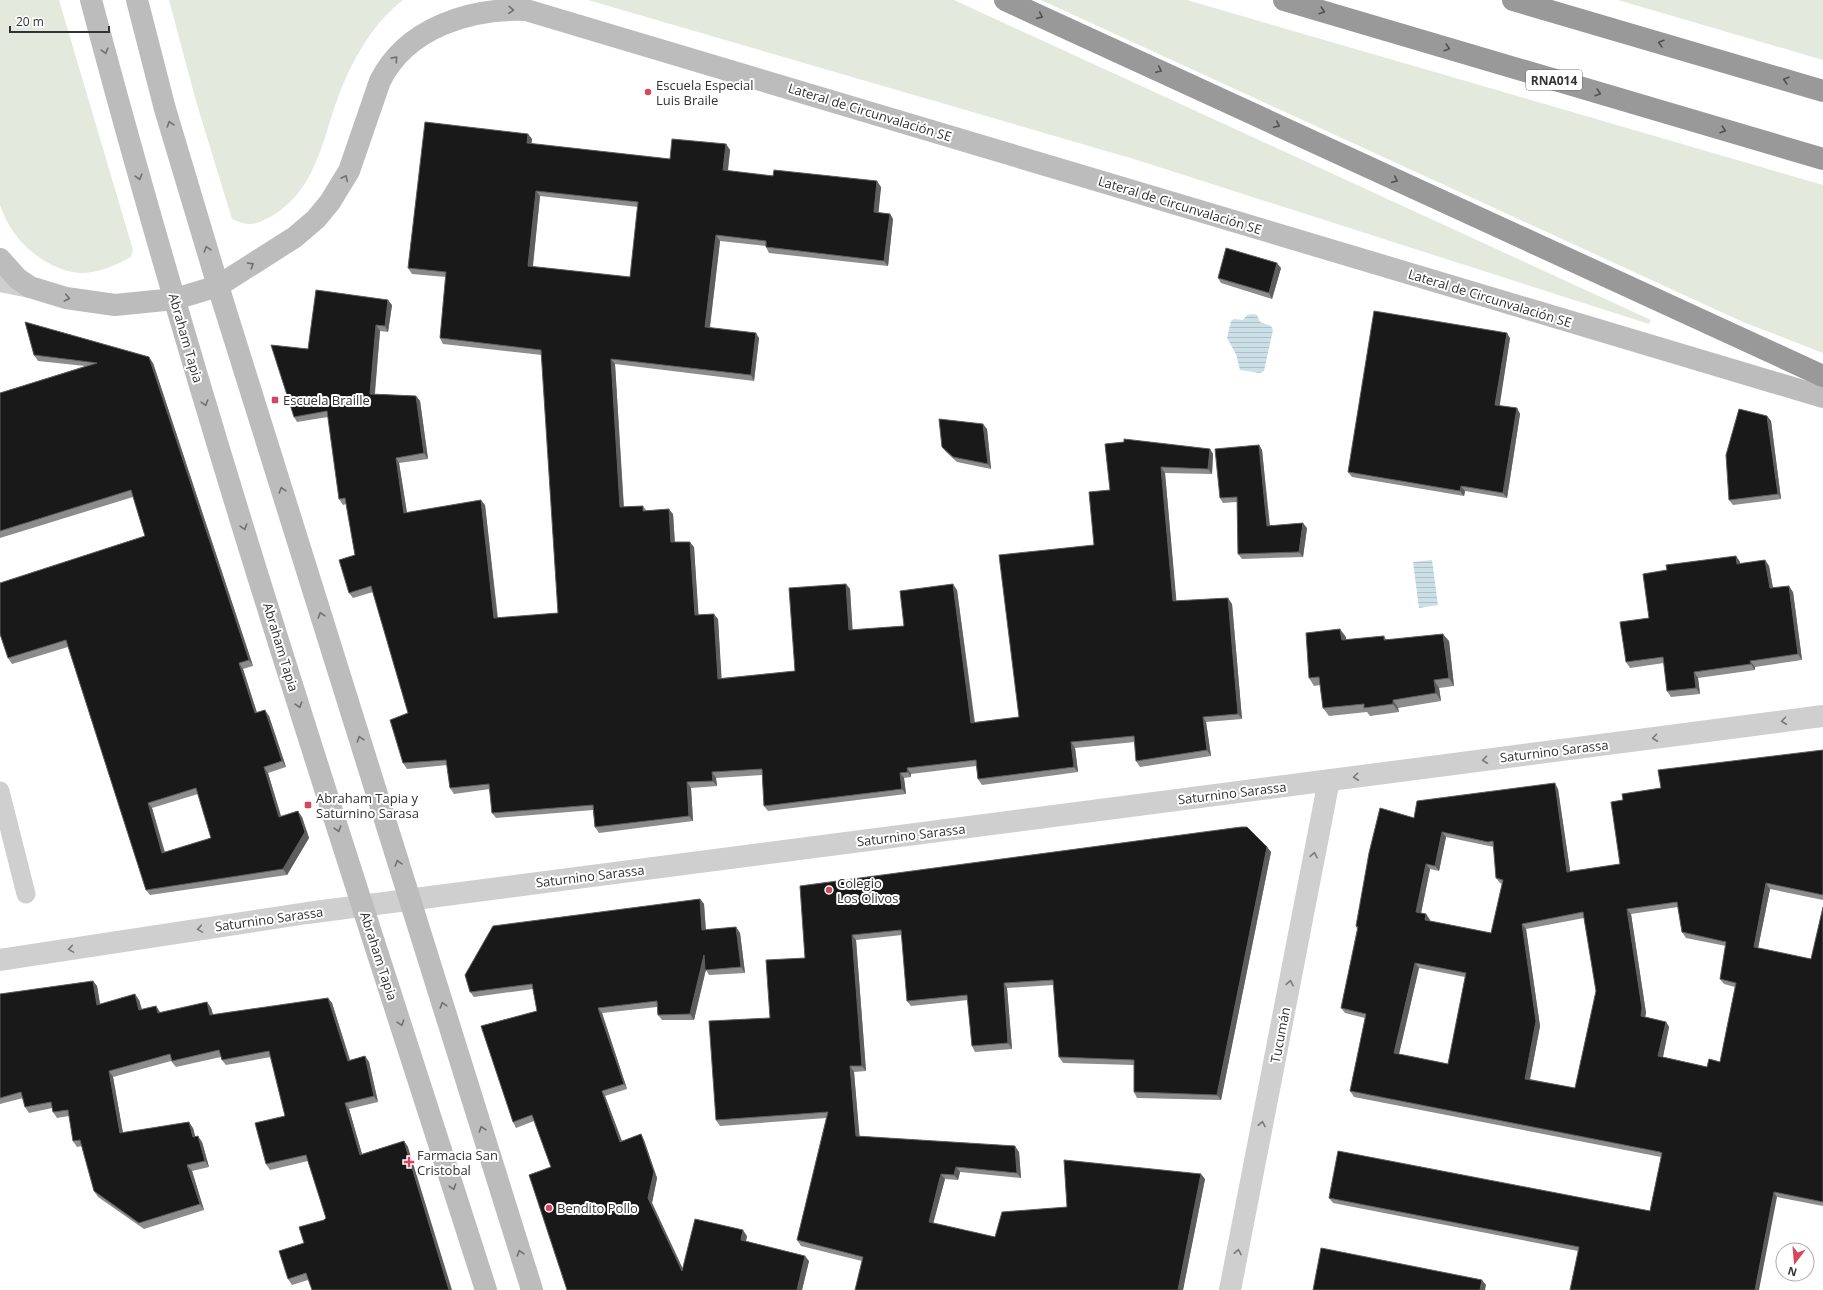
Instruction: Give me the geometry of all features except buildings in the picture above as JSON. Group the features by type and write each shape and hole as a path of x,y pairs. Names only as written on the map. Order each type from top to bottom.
{"highway":[{"path":"1005,0 1823,376"},
{"name":"RNA014","path":"1284,0 1823,159"},
{"path":"1513,0 1823,91"}],"main road":[{"name":"Abraham Tapia","path":"91,0 122,118 199,384 363,906 486,1290"},
{"path":"137,0 165,109 218,286 532,1290"},
{"name":"Lateral de Circunvalación SE","path":"30,287 66,298 115,305 174,299 218,286 295,237 316,219 330,202 349,171 380,81 385,72 403,51 423,35 460,17 503,9 526,10 1823,397"},
{"path":"0,259 18,279 30,287"}],"street":[{"path":"0,281 30,287"},
{"name":"Saturnino Sarassa","path":"0,960 363,906 1823,716"},
{"name":"Tucumán","path":"1230,1290 1329,780"}],"lane":[{"path":"0,791 26,894"}],"shaded area":[{"path":"0,0 59,0 133,250 131,257 118,264 88,273 73,272 61,269 38,257 28,248 19,239 5,217 0,205"},
{"path":"169,0 403,0 376,26 356,57 338,98 319,155 301,189 289,204 272,216 257,223 248,224 232,219 196,101"},
{"path":"588,0 954,0 1651,320 1649,324 1137,160"},
{"path":"1041,0 1187,0 1823,185 1823,353 1743,322"},
{"path":"1618,0 1823,0 1823,60"},
{"path":"1247,315 1257,315 1260,322 1271,326 1273,330 1264,371 1260,373 1240,370 1236,354 1227,338 1231,321 1234,319 1243,320"},
{"path":"1432,560 1438,605 1419,608 1413,562"}],"place":[{"name":"Escuela Especial Luis Braile","path":"648,92"},
{"name":"Escuela Braille","path":"275,400"},
{"name":"Abraham Tapia y Saturnino Sarasa","path":"308,805"},
{"name":"Colegio Los Olivos","path":"829,890"},
{"name":"Farmacia San Cristobal","path":"409,1162"},
{"name":"Bendito Pollo","path":"549,1208"}]}
